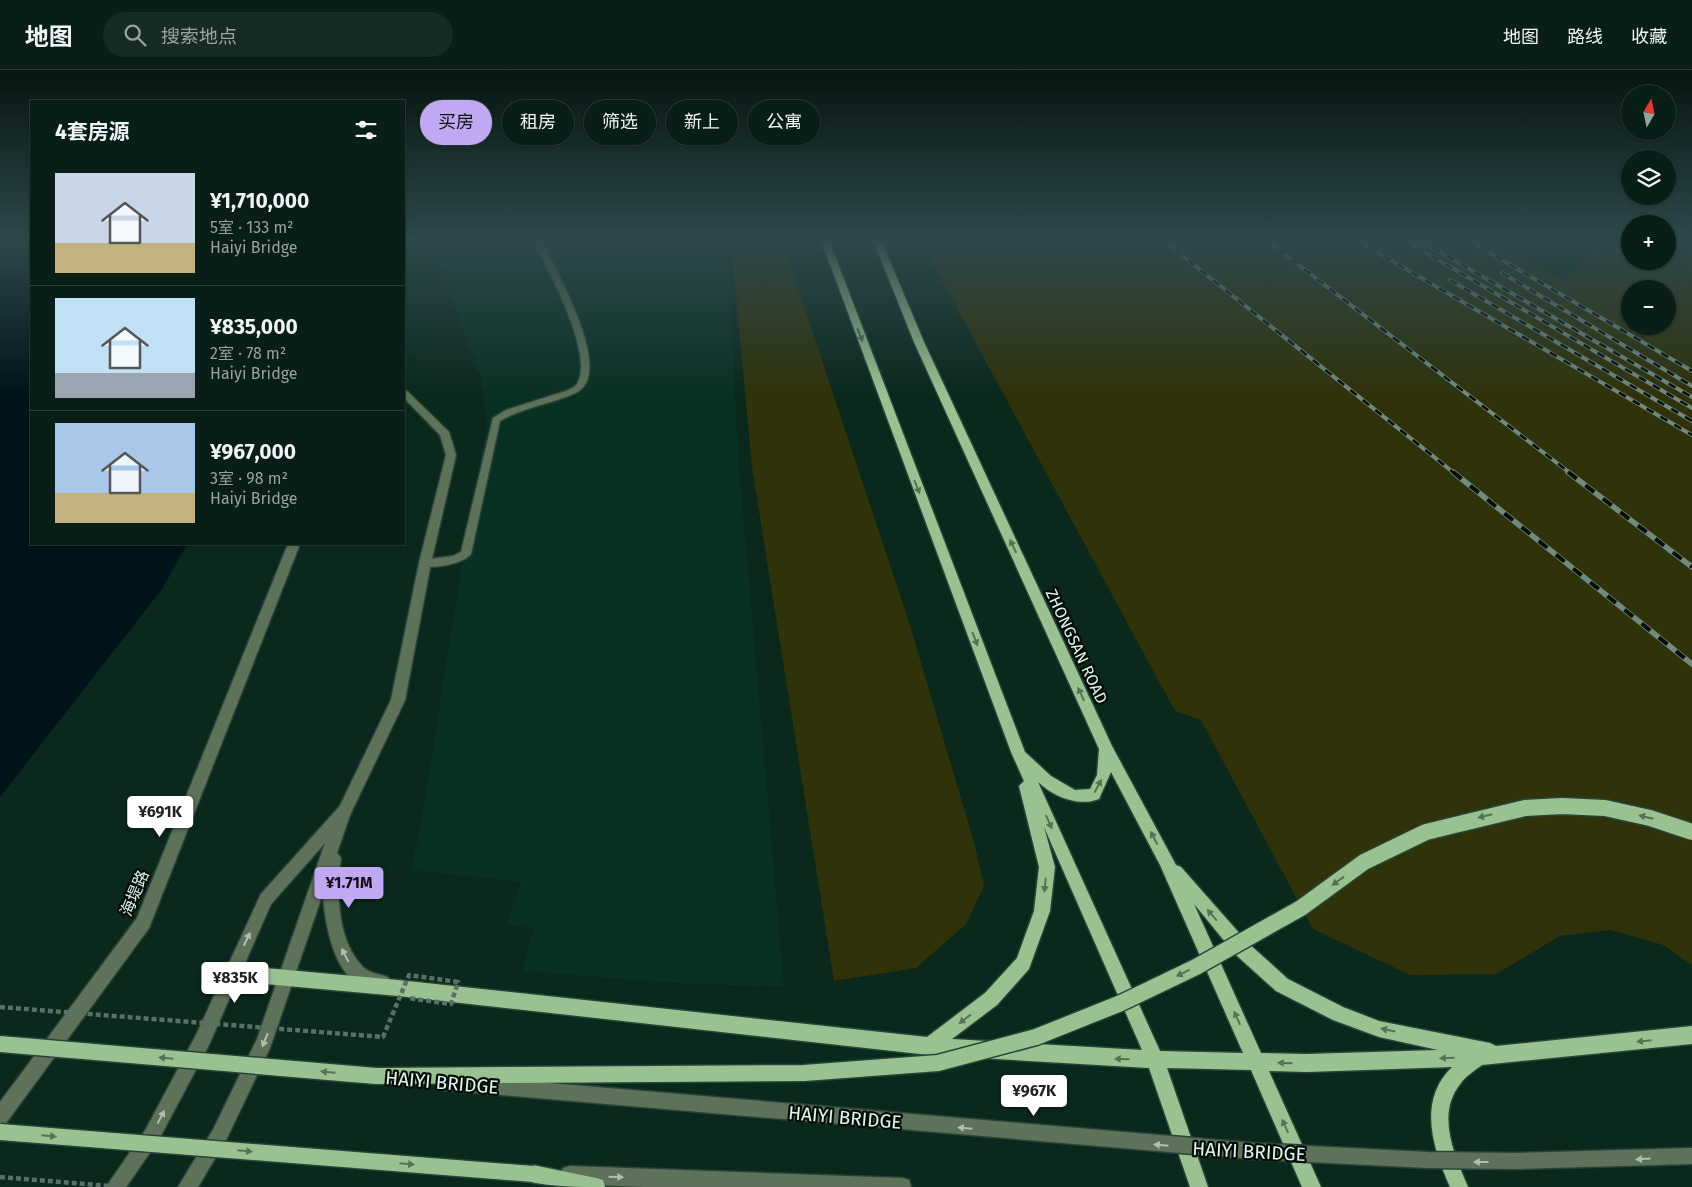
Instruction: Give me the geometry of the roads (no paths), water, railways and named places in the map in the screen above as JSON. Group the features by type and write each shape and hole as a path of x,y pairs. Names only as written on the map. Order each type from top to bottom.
{"main road":[{"path":"845,292 1018,752 1155,1059 1199,1187"},
{"name":"ZHONGSAN ROAD","path":"898,292 919,342 1106,748 1166,860 1312,1187"},
{"path":"1018,752 1046,780 1072,796 1094,794 1104,776 1106,748"},
{"path":"929,1046 991,999 1023,963 1042,911 1047,867 1018,752"},
{"path":"376,1076 804,1073 938,1063 1036,1037 1121,1003 1196,967 1277,922 1301,908 1364,862 1426,832 1525,808 1562,806 1605,808 1650,818 1692,832"},
{"path":"1166,860 1242,949 1282,985 1339,1014 1379,1028 1504,1055"},
{"path":"231,973 287,978 403,993 929,1046 1111,1058 1307,1063 1478,1057 1692,1035"},
{"name":"HAIYI BRIDGE","path":"0,1044 376,1076"},
{"path":"1459,1187 1441,1141 1439,1103 1452,1079 1478,1057"},
{"path":"0,1132 533,1174 596,1187"}],"street":[{"path":"187,1187 220,1134 264,1042 344,812 398,700 425,563 451,455 445,434 405,394"},
{"name":"海堤路","path":"0,1117 142,923 294,545"},
{"path":"115,1187 156,1126 202,1041 231,973 266,899 344,812"},
{"path":"344,812 332,864 334,912 344,956 358,974 403,993"},
{"name":"HAIYI BRIDGE","path":"376,1076 1195,1148 1415,1161 1530,1162 1692,1156"},
{"path":"533,1174 902,1187"}],"lane":[{"path":"425,563 455,560 466,554 496,420 509,412 576,390 584,380 586,364 575,321 561,292"}],"water":[{"path":"0,292 30,292 30,545 186,545 162,589 0,797"}],"railway":[{"path":"1228,292 1454,473"},
{"path":"1334,292 1570,473"},
{"path":"1446,292 1692,435"},
{"path":"1471,292 1692,421"},
{"path":"1493,292 1692,408"},
{"path":"1510,292 1692,397"},
{"path":"1534,292 1692,386"},
{"path":"1557,292 1692,371"},
{"path":"1453,472 1692,664"},
{"path":"1568,472 1692,567"}]}
